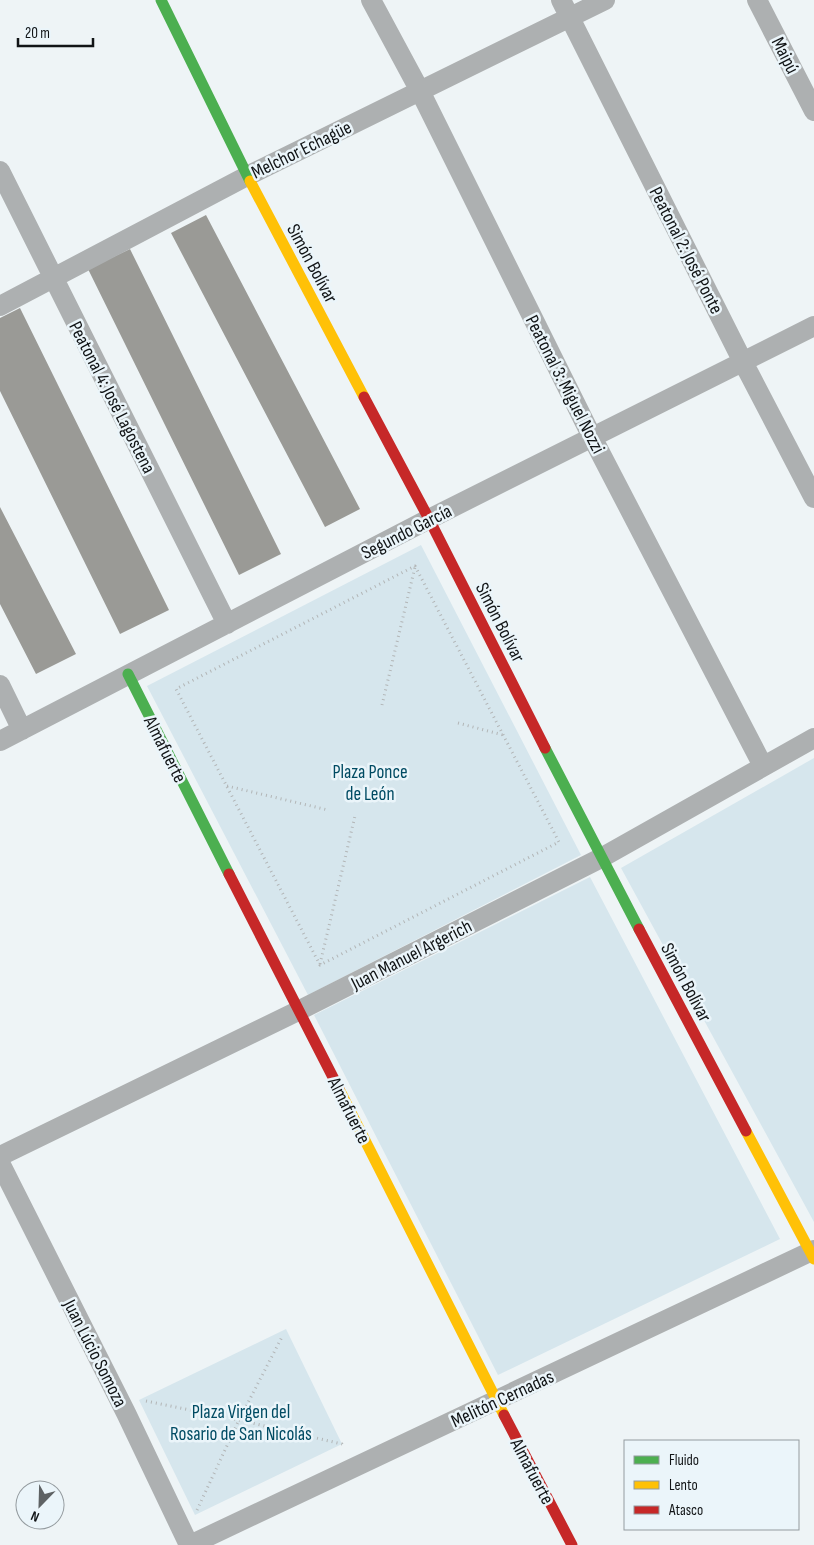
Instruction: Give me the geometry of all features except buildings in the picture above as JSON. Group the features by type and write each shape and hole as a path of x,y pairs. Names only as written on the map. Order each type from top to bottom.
{"street":[{"name":"Simón Bolívar","path":"160,0 247,176 429,519 601,858 813,1253"},
{"name":"Peatonal 3: Miguel Nozzi","path":"371,0 420,91 592,437 763,766"},
{"name":"Melchor Echagüe","path":"0,306 247,176 420,91 565,9 605,0"},
{"name":"Maipú","path":"757,0 814,110"},
{"name":"Peatonal 2: José Ponte","path":"565,9 742,360 814,498"},
{"name":"Peatonal 4: José Lagostena","path":"0,170 227,624"},
{"name":"Segundo García","path":"0,741 429,519 742,360 814,326"},
{"name":"Almafuerte","path":"128,674 572,1545"},
{"path":"0,685 22,730"},
{"name":"Juan Manuel Argerich","path":"0,1156 300,1010 601,858 814,738"},
{"name":"Juan Lúcio Somoza","path":"0,1163 123,1407 189,1545"},
{"name":"Melitón Cernadas","path":"189,1545 813,1253"}],"path":[{"path":"382,705 416,566"},
{"path":"320,965 559,842 416,566"},
{"path":"320,965 176,689 416,566"},
{"path":"458,723 504,736"},
{"path":"226,786 328,810"},
{"path":"320,965 355,816"},
{"path":"195,1515 239,1420 283,1335"},
{"path":"123,1407 139,1400 239,1420 342,1444 354,1468"}],"green space":[{"name":"Plaza Ponce de León","path":"421,545 581,855 308,995 147,686"},
{"path":"814,758 814,1222 621,868"},
{"path":"590,877 780,1239 498,1375 314,1015"},
{"name":"Plaza Virgen del Rosario de San Nicolás","path":"286,1329 342,1444 195,1515 139,1400"}],"traffic: fast":[{"path":"161,0 250,181"},
{"path":"128,674 229,874"},
{"path":"545,748 639,929"}],"traffic: slow":[{"path":"250,181 364,397"},
{"path":"339,1089 504,1415"},
{"path":"746,1131 814,1259"}],"traffic: jam":[{"path":"364,397 429,519 545,748"},
{"path":"229,874 339,1089"},
{"path":"639,929 746,1131"},
{"path":"504,1415 572,1545"}]}
